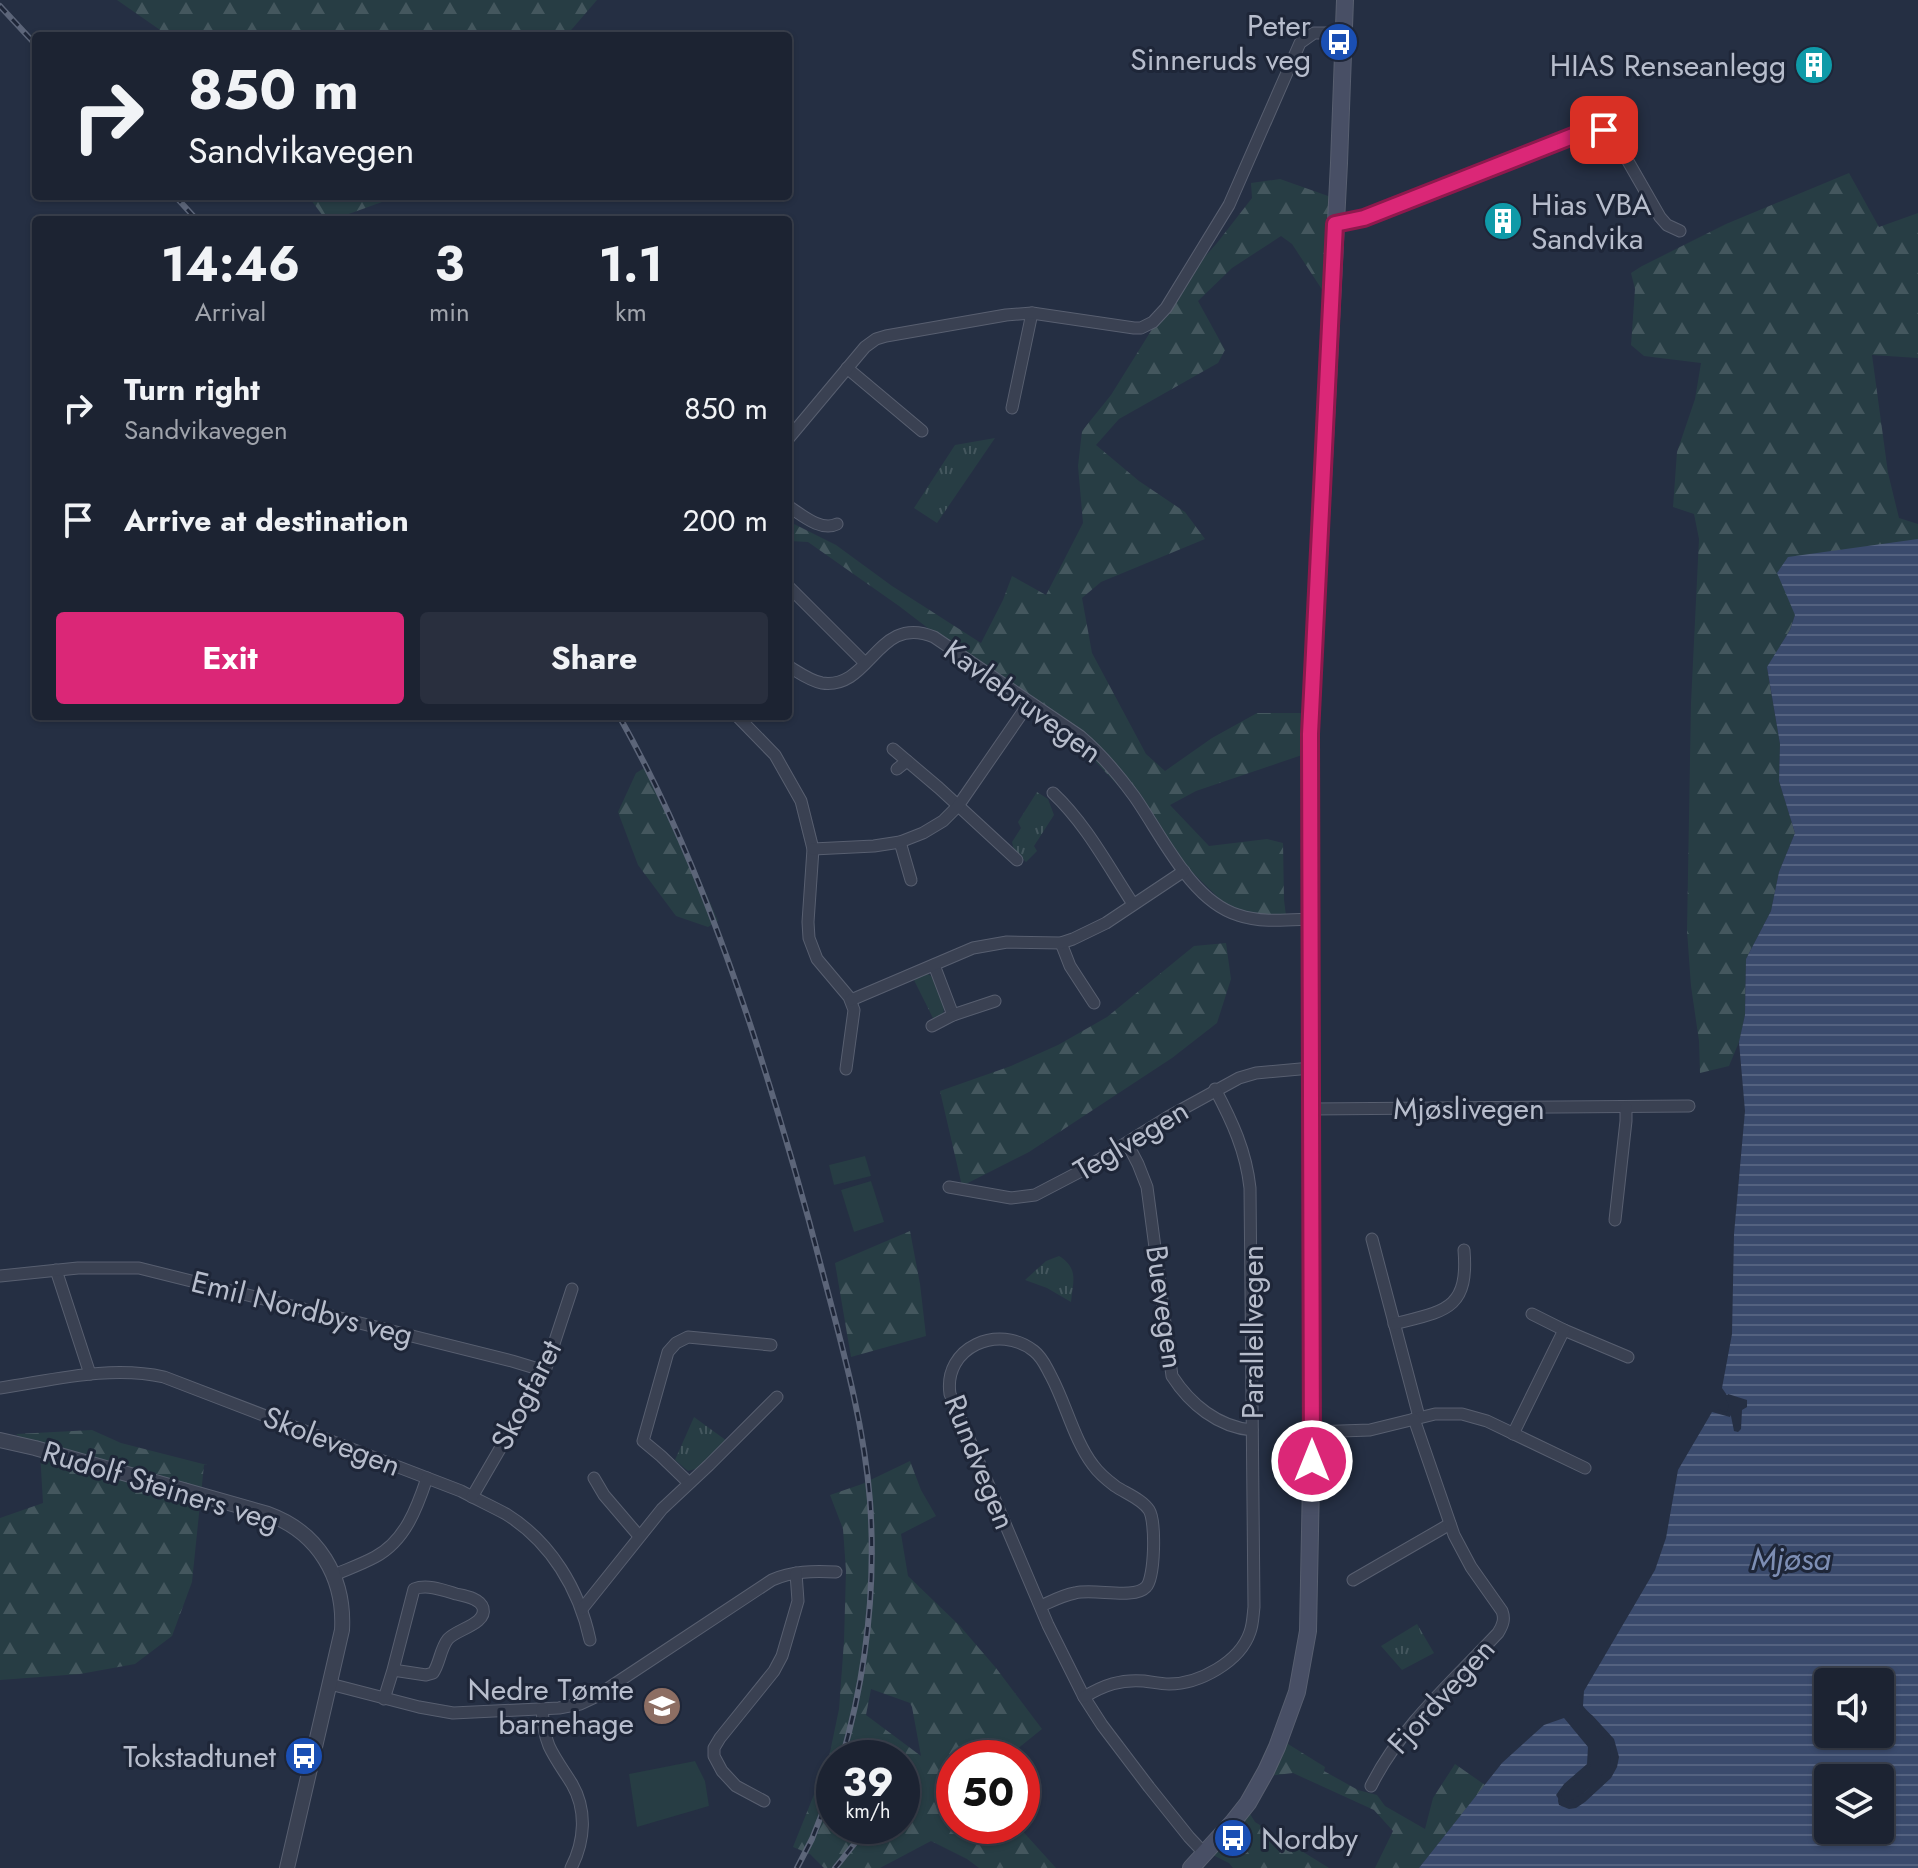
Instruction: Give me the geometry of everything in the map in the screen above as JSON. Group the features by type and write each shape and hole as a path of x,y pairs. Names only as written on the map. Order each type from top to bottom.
{"main road":[{"path":"1191,1868 1233,1822 1260,1783 1293,1706 1306,1648 1312,1432 1310,734 1345,0"}],"street":[{"path":"792,434 870,343 886,336 1032,313 1127,328 1141,328 1157,319 1229,205 1300,43 1314,33 1345,33"},
{"path":"1335,224 1364,218 1583,132 1598,129 1613,135 1660,217 1667,225 1680,231"},
{"path":"1012,408 1032,313"},
{"path":"847,368 922,431"},
{"path":"792,508 822,526 837,524"},
{"path":"792,590 865,663"},
{"name":"Kavlebruvegen","path":"792,668 823,683 843,682 891,638 906,632 921,632 939,639 1080,736 1104,758 1136,798 1184,871 1208,899 1229,912 1257,920 1311,919"},
{"path":"813,849 900,842 943,821 958,806 1029,703"},
{"path":"741,720 775,755 801,801 813,849 809,938 817,959 851,1000 854,1015 846,1069"},
{"path":"893,749 902,765 958,806 1017,860"},
{"path":"1053,793 1061,807 1086,832 1133,904"},
{"path":"900,842 911,880"},
{"path":"851,1000 959,953 988,944 1061,943 1090,932 1184,871"},
{"path":"1061,943 1070,966 1094,1003"},
{"path":"934,965 953,1015"},
{"path":"932,1026 953,1015 995,1001"},
{"name":"Teglvegen","path":"949,1187 1022,1198 1051,1187 1215,1089 1239,1078 1256,1073 1311,1068"},
{"name":"Parallellvegen","path":"1084,1697 1123,1681 1168,1684 1203,1676 1236,1654 1250,1633 1254,1607 1250,1188 1245,1154 1215,1089"},
{"name":"Mjøslivegen","path":"1311,1109 1689,1106"},
{"path":"1615,1220 1626,1107"},
{"name":"Buevegen","path":"1127,1143 1147,1187 1172,1376 1200,1409 1220,1421 1252,1430"},
{"name":"Fjordvegen","path":"1371,1786 1384,1761 1409,1727 1503,1624 1502,1611 1471,1567 1450,1524 1416,1418 1372,1239"},
{"path":"1394,1324 1440,1311 1458,1297 1464,1282 1464,1250"},
{"name":"Emil Nordbys veg","path":"0,1276 100,1267 139,1268 545,1371"},
{"path":"56,1270 90,1374"},
{"name":"Skogfaret","path":"472,1497 545,1371 572,1289"},
{"path":"1532,1314 1628,1357"},
{"path":"1513,1434 1564,1330"},
{"path":"689,1483 643,1441 668,1352 688,1337 771,1345"},
{"name":"Rundvegen","path":"1041,1606 1075,1593 1102,1591 1132,1594 1144,1589 1150,1584 1153,1560 1152,1516 1148,1507 1114,1485 1093,1465 1042,1358 1014,1341 987,1340 976,1343 959,1359 948,1384 980,1469 1058,1647 1084,1697 1149,1787 1205,1854"},
{"name":"Skolevegen","path":"0,1388 128,1371 164,1377 472,1497 507,1515 539,1541 564,1573 582,1609 590,1640"},
{"path":"582,1609 662,1509 777,1397"},
{"path":"1312,1432 1370,1430 1444,1413 1462,1414 1487,1421 1585,1468"},
{"name":"Rudolf Steiners veg","path":"0,1440 277,1517 296,1527 325,1557 342,1603 341,1640 287,1868"},
{"path":"334,1575 375,1557 395,1542 408,1525 427,1478"},
{"path":"594,1478 604,1495 639,1536"},
{"path":"1353,1580 1450,1524"},
{"path":"330,1684 453,1713 574,1706 588,1700 766,1583 796,1573 836,1572"},
{"path":"764,1801 736,1786 722,1771 714,1756 714,1748 774,1671 782,1656 798,1601 796,1573"},
{"path":"384,1699 414,1589 442,1590 480,1603 483,1611 481,1618 449,1638 433,1673 426,1675 393,1670"},
{"path":"542,1709 547,1739 580,1804 583,1828 578,1855 571,1868"}],"green space":[{"path":"117,0 597,0 569,32 163,32"},
{"path":"1849,173 1879,227 1918,213 1918,358 1872,355 1888,473 1899,518 1918,524 1918,539 1795,615 1790,630 1767,668 1780,744 1779,781 1795,833 1779,872 1771,911 1746,959 1745,1015 1739,1042 1729,1066 1700,1073 1687,931 1691,703 1699,539 1694,514 1673,507 1677,452 1695,399 1701,363 1644,356 1631,345 1635,289 1631,273 1726,224"},
{"path":"1280,179 1331,197 1331,279 1323,291 1292,244 1281,236 1232,268 1198,301 1225,350 1218,363 1119,419 1096,445 1139,481 1185,512 1205,539 1101,582 1082,598 1092,653 1146,754 1165,771 1212,738 1257,713 1308,713 1305,754 1196,791 1170,805 1209,846 1267,839 1283,843 1287,923 1239,918 1191,871 1156,826 1078,743 899,606 808,542 792,541 792,523 836,545 892,586 981,643 1012,576 1046,595 1083,523 1078,466 1082,431 1111,395 1179,286 1252,198 1251,183"},
{"path":"311,200 385,200 343,216 323,216"},
{"path":"995,438 937,523 914,508 955,445"},
{"path":"646,767 676,824 718,921 708,927 676,916 638,865 618,812 636,773"},
{"path":"1037,792 1048,799 1054,815 1034,846 1037,851 1026,862 1014,851 1012,842 1021,828 1018,822"},
{"path":"1226,943 1231,979 1217,1023 1172,1058 1029,1152 962,1186 940,1091 1011,1066 1058,1045 1107,1017 1194,946"},
{"path":"925,973 939,985 943,996 943,1015 934,1020 913,978"},
{"path":"865,1156 871,1176 834,1185 829,1165"},
{"path":"871,1181 884,1222 854,1232 841,1190"},
{"path":"910,1231 926,1336 851,1357 835,1263"},
{"path":"1059,1256 1070,1265 1072,1271 1071,1302 1025,1280 1046,1261"},
{"path":"694,1417 727,1441 699,1468 688,1471 675,1460"},
{"path":"92,1430 121,1443 207,1465 204,1465 192,1582 172,1636 135,1664 80,1674 0,1680 0,1518 43,1503 40,1452 16,1434"},
{"path":"910,1461 921,1490 936,1516 901,1534 908,1576 960,1626 1042,1729 1028,1740 936,1740 936,1844 931,1841 880,1868 824,1868 810,1854 793,1847 816,1790 816,1844 920,1844 920,1740 910,1703 871,1689 866,1715 900,1740 833,1740 839,1709 846,1571 843,1529 830,1495"},
{"path":"1417,1624 1434,1653 1402,1670 1381,1646"},
{"path":"1280,1739 1325,1767 1324,1771 1358,1790 1377,1795 1385,1806 1425,1829 1433,1798 1455,1764 1485,1785 1419,1868 1375,1868 1393,1831 1374,1810 1293,1773 1260,1777"},
{"path":"695,1761 705,1781 709,1806 637,1827 629,1774"},
{"path":"1244,1804 1255,1822 1329,1868 1233,1868 1209,1853"},
{"path":"937,1844 1034,1844 1056,1868 979,1868"}],"water":[{"name":"Mjøsa","path":"1918,539 1918,1868 1419,1868 1502,1763 1544,1725 1564,1718 1588,1747 1587,1764 1556,1795 1562,1804 1571,1805 1616,1764 1609,1739 1583,1706 1584,1691 1655,1570 1666,1538 1678,1470 1712,1412 1730,1417 1733,1404 1722,1388 1732,1334 1734,1234 1745,1111 1739,1042 1745,1015 1746,959 1771,911 1779,872 1795,833 1779,781 1780,744 1767,667 1790,630 1795,615 1777,573 1788,557"}],"pier":[{"path":"1728,1394 1747,1400 1738,1432 1734,1431 1731,1416 1717,1409 1727,1412 1729,1405 1725,1398"},
{"path":"1579,1704 1614,1739 1619,1757 1611,1778 1585,1802 1569,1809 1559,1805 1559,1791 1591,1762 1590,1767 1561,1795 1570,1801 1585,1792 1611,1763 1610,1747 1579,1709"}],"railway":[{"path":"0,6 32,41"},
{"path":"179,200 193,216"},
{"path":"621,720 676,829 737,987 797,1178 857,1414 870,1501 872,1566 863,1663 847,1740"},
{"path":"797,1868 816,1829"},
{"path":"835,1868 854,1844"}],"place":[{"name":"Peter Sinneruds veg","path":"1339,42"},
{"name":"HIAS Renseanlegg","path":"1814,65"},
{"name":"Hias VBA Sandvika","path":"1503,221"},
{"name":"Nedre Tømte barnehage","path":"662,1706"},
{"name":"Tokstadtunet","path":"304,1756"},
{"name":"Nordby","path":"1233,1838"}],"route":[{"path":"1312,1461 1310,734 1335,224 1364,218 1583,132 1604,130"}]}
